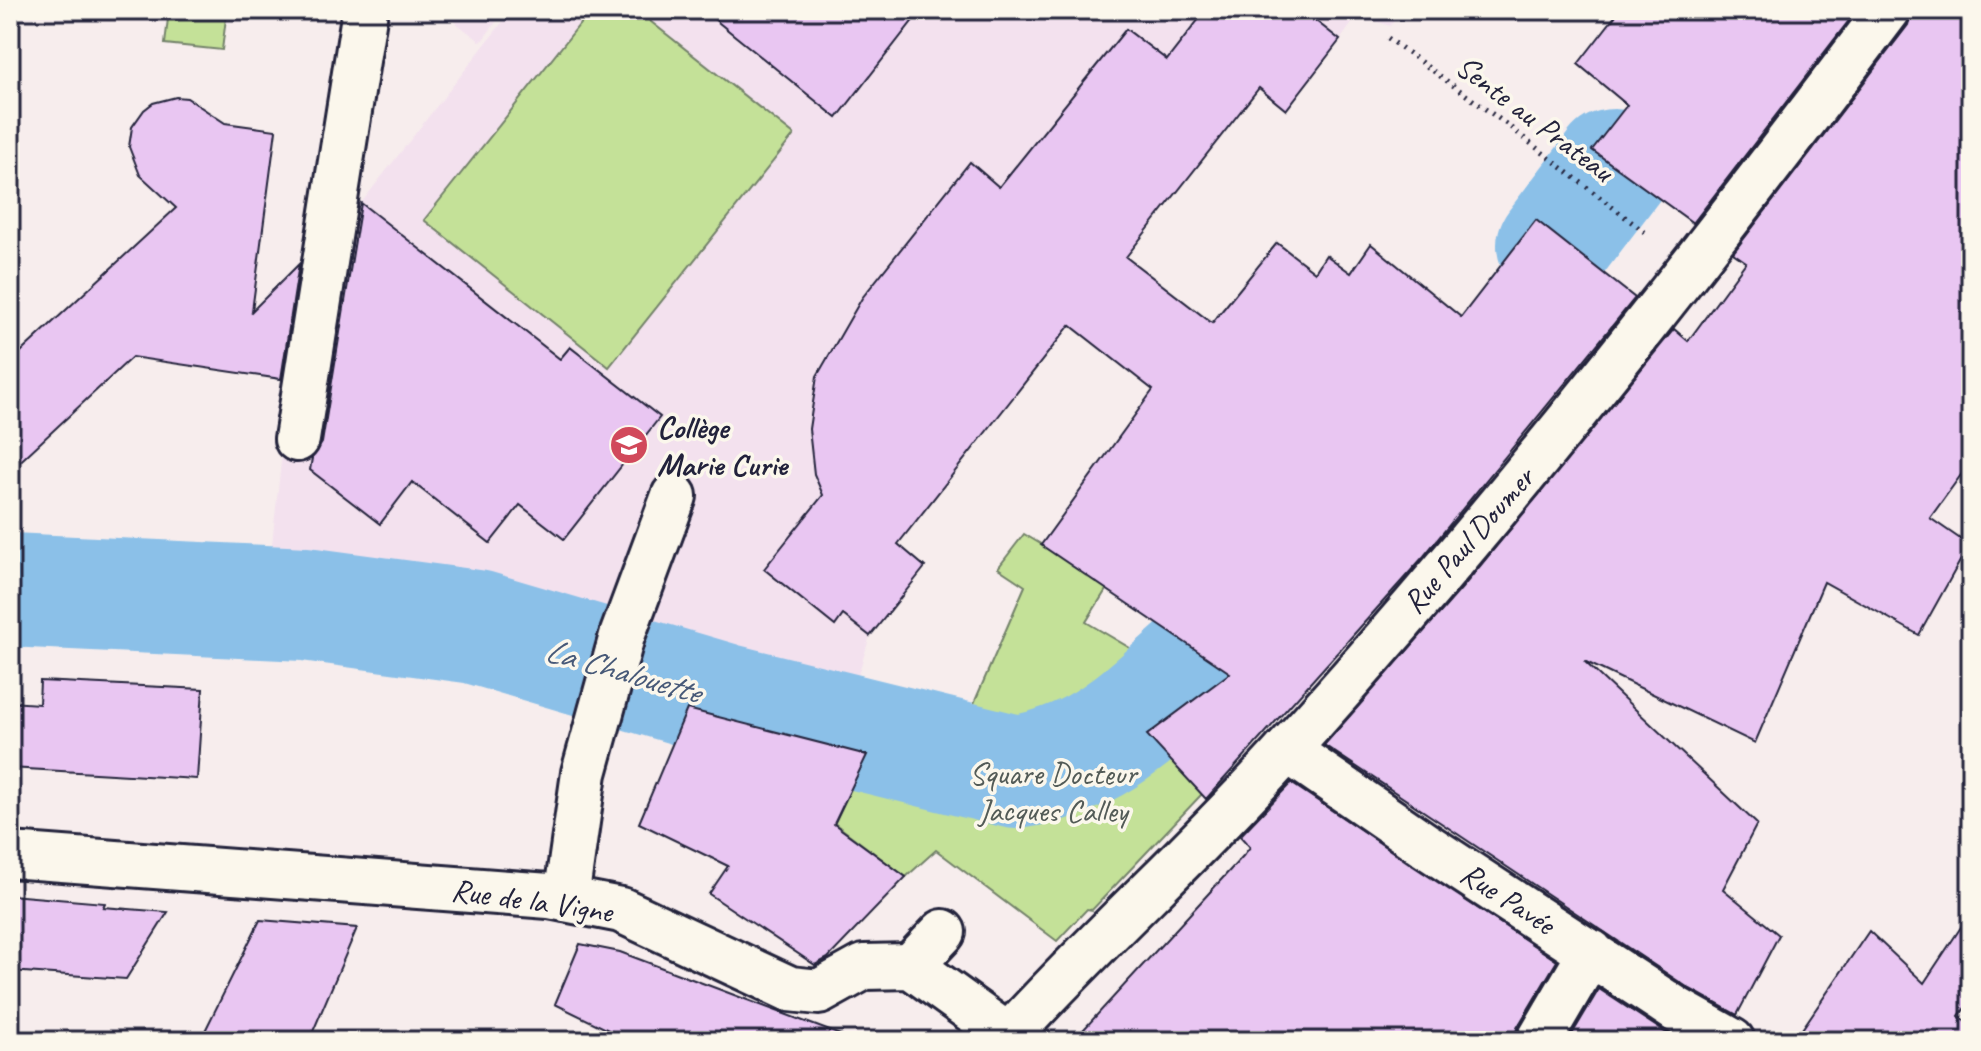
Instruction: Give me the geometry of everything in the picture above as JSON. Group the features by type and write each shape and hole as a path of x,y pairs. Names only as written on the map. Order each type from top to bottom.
{"street":[{"path":"297,439 365,10"},
{"name":"Rue Paul Doumer","path":"1006,1039 1206,837 1287,750 1595,390 1692,270 1888,10"},
{"path":"566,899 584,773 600,713 622,636 674,496"},
{"name":"Rue Pavée","path":"1287,750 1425,845 1677,1010 1732,1041"},
{"name":"Rue de la Vigne","path":"10,855 566,899 621,910 790,989 819,992 864,967 911,966"},
{"path":"943,932 911,966 1006,1039"},
{"path":"1539,1041 1591,952"}],"path":[{"name":"Sente au Prateau","path":"1388,38 1614,208"}],"shaded area":[{"path":"439,10 505,10 481,42"},
{"name":"Collège Marie Curie","path":"512,10 1403,10 1390,26 1358,15 1340,40 1259,88 898,544 925,567 870,636 855,685 268,580 306,236 361,203"}],"green space":[{"path":"169,10 227,10 222,50 165,44"},
{"path":"591,10 636,10 794,135 609,367 424,220"},
{"name":"Square Docteur Jacques Calley","path":"1024,534 1109,585 1086,622 1140,654 1103,687 1202,794 1092,910 1087,909 1057,941 936,850 906,877 834,823 867,755 906,760 916,738 907,731 910,724 958,740 1025,586 998,568"}],"building":[{"path":"703,10 921,10 837,118"},
{"path":"1206,10 1302,10 1340,40 1286,110 1259,88 1126,257 1212,323 1277,243 1315,272 1326,255 1351,273 1371,244 1461,317 1536,220 1635,298 1424,556 1206,799 1147,735 1230,673 1041,545 1153,390 1070,325 898,544 925,567 870,636 843,615 835,626 764,569 823,495 814,474 809,429 817,376 862,298 970,162 999,187 1126,29 1167,60"},
{"path":"1620,10 1857,10 1693,223 1592,150 1627,105 1578,64"},
{"path":"1912,10 1971,10 1971,461 1930,518 1969,545 1919,635 1824,582 1755,743 1584,661 1757,824 1723,889 1779,935 1737,1015 1690,989 1324,745 1462,588 1674,329 1688,341 1746,262 1733,253 1908,25"},
{"path":"176,97 187,98 225,123 276,130 252,311 299,264 281,379 132,357 10,471 10,362 176,208 140,175 129,147 132,127 144,110 153,103"},
{"path":"361,203 560,359 570,347 660,417 564,539 520,505 490,543 412,482 380,524 310,470 312,458 322,443"},
{"path":"40,681 203,689 197,779 10,768 10,702 39,704"},
{"path":"687,709 867,755 834,824 906,877 828,958 815,965 709,894 728,866 639,823"},
{"path":"1291,783 1557,961 1517,1028 1514,1041 1073,1041 1243,856 1250,847 1240,836"},
{"path":"10,895 168,912 126,979 10,971"},
{"path":"1971,912 1971,1000 1959,1016 1971,1027 1971,1041 1794,1041 1869,931 1924,983"},
{"path":"260,920 357,928 309,1041 200,1041"},
{"path":"580,944 620,952 843,1036 842,1041 631,1041 555,1004"},
{"path":"1599,989 1663,1031 1681,1041 1568,1041"}],"waterway":[{"name":"La Chalouette","path":"1554,245 1614,166"},
{"name":"La Chalouette","path":"10,590 305,604 476,627 724,700 1016,772 1069,758 1093,746 1135,718 1196,665"}],"place":[{"name":"Collège Marie Curie","path":"629,445"}]}
